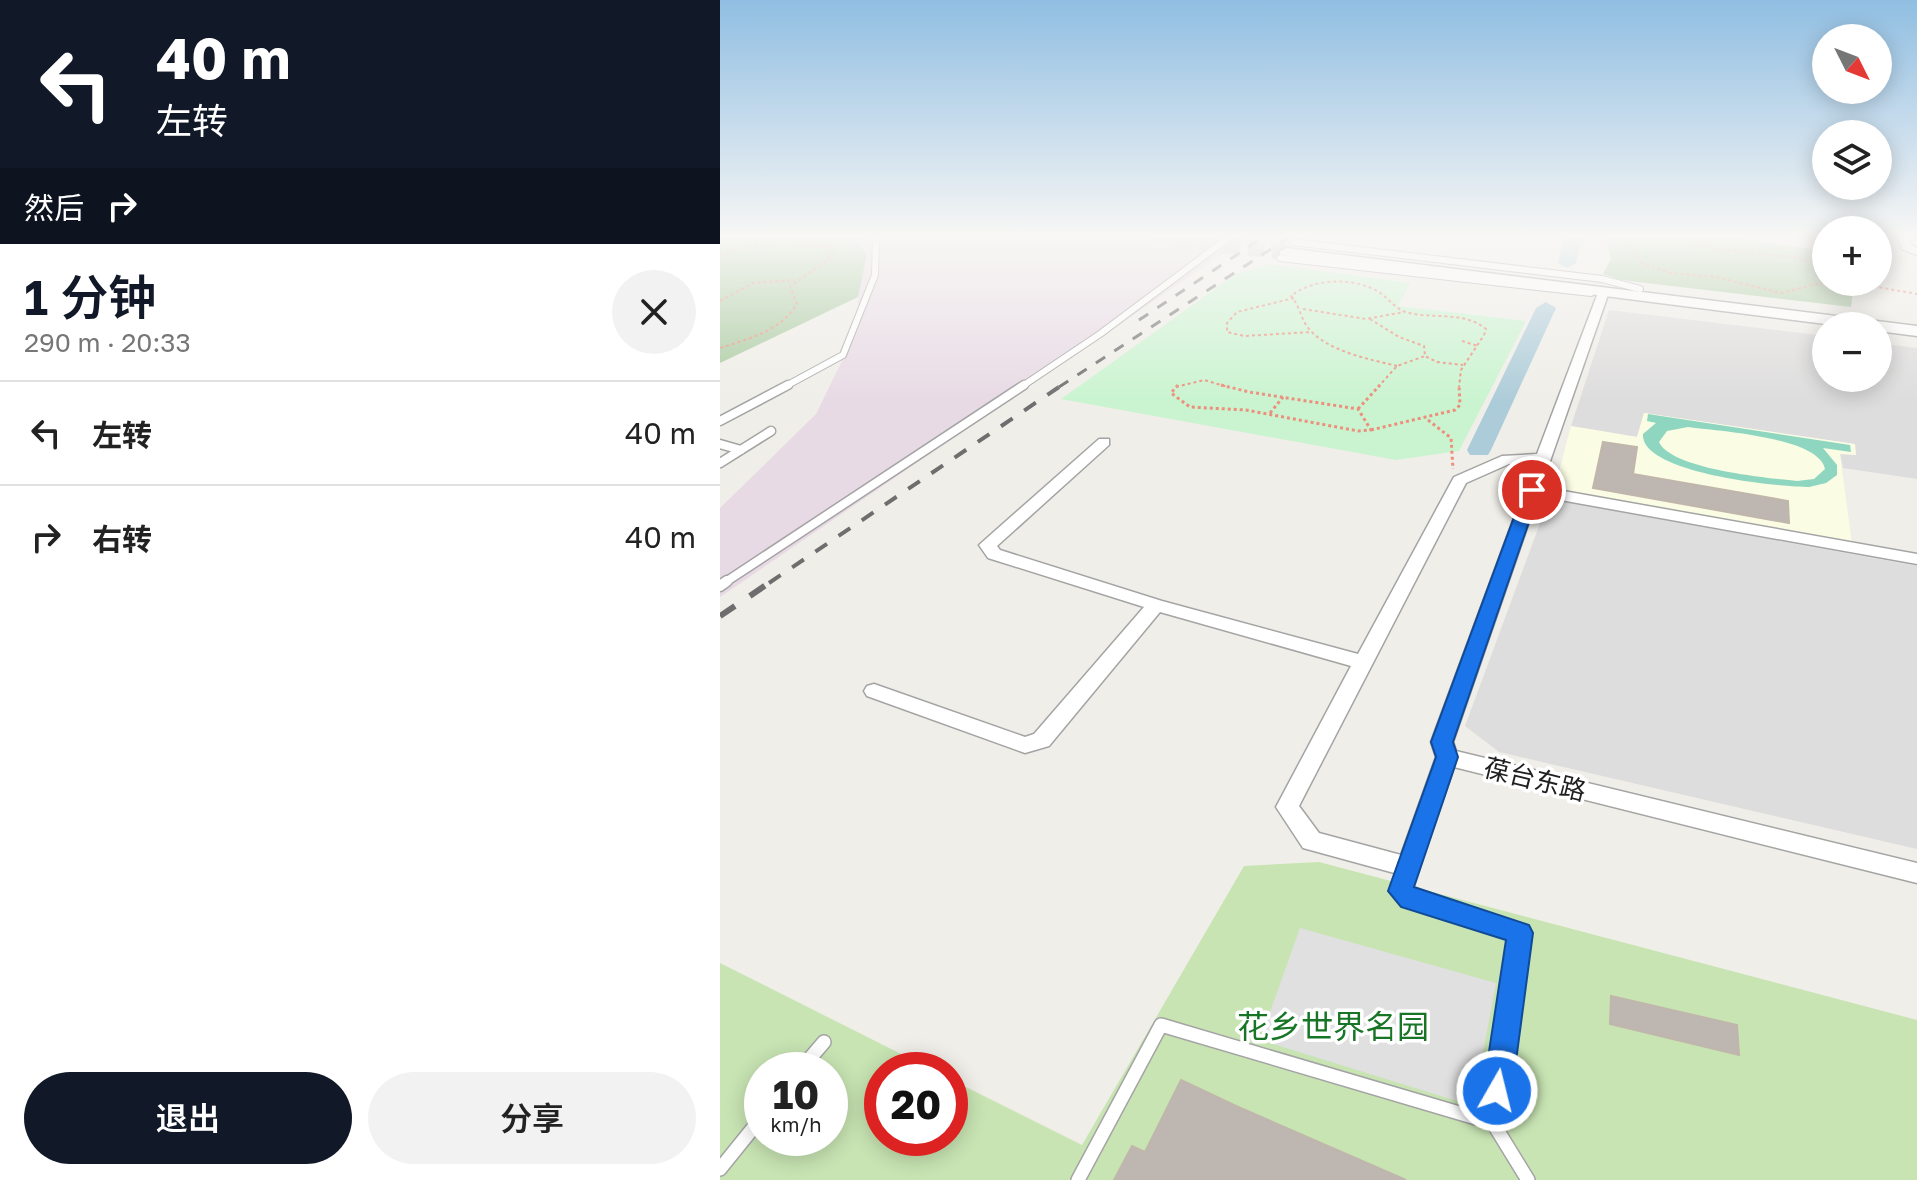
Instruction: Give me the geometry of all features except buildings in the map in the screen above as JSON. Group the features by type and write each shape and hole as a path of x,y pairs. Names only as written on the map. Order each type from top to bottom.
{"street":[{"path":"1596,291 1917,331"},
{"path":"1656,291 1917,325"},
{"name":"葆台东路","path":"1603,292 1442,742 1447,757 1917,873"},
{"path":"1104,442 988,545 994,554 1156,605 1364,663"},
{"path":"1447,757 1409,867 1311,841 1287,807 1460,480 1507,459 1543,459"},
{"path":"1532,490 1917,559"},
{"path":"874,691 1025,745 1041,740 1156,605"}],"lane":[{"path":"720,421 843,355 869,291"},
{"path":"720,586 1100,334 1157,291"},
{"path":"720,463 771,431"},
{"path":"720,444 741,450"},
{"path":"1409,867 1400,891 1410,900 1520,933 1493,1123 1528,1180"},
{"path":"1078,1180 1161,1025 1493,1123"},
{"path":"815,1052 824,1042"},
{"path":"720,1169 744,1139"}],"path":[{"path":"720,301 738,291"},
{"path":"720,348 774,326 795,311 797,304 792,291"},
{"path":"1295,291 1291,296 1303,309 1305,324 1311,332 1363,358 1397,366"},
{"path":"1376,291 1404,312"},
{"path":"1294,298 1237,312 1227,323 1227,332 1244,336 1311,332"},
{"path":"1303,309 1370,319 1404,312 1482,324 1486,329 1484,338 1463,365 1459,376 1460,405 1455,410 1399,427 1371,430 1358,431 1246,410 1190,407 1171,393 1178,384 1204,380 1358,409 1371,430"},
{"path":"1370,319 1399,337 1424,346 1425,356"},
{"path":"1462,341 1478,346"},
{"path":"1358,409 1397,366 1425,356 1437,362 1463,365"},
{"path":"1269,414 1283,397"},
{"path":"1427,419 1451,438 1454,447 1453,475"}],"shaded area":[{"path":"859,291 1168,291 720,597 720,508 816,414 857,330"},
{"path":"1609,310 1812,334 1812,392 1892,392 1892,345 1917,348 1917,479 1843,468 1840,453 1856,455 1854,444 1644,413 1637,437 1571,426"},
{"path":"1644,413 1855,444 1856,455 1840,454 1852,544 1554,491 1571,426 1637,437"},
{"path":"1549,499 1917,566 1917,849 1499,752 1465,726"},
{"path":"1300,928 1496,983 1473,1106 1260,1040"}],"green space":[{"path":"720,291 859,291 858,297 720,363"},
{"path":"1212,291 1406,291 1398,306 1526,321 1459,451 1396,460 1061,399"},
{"path":"1715,291 1812,291 1812,296 1852,296 1851,307"},
{"path":"1648,414 1850,445 1851,452 1823,448 1837,465 1837,475 1826,483 1809,487 1742,481 1686,468 1663,459 1648,447 1643,434 1656,423 1647,421","holes":["1688,427 1787,443 1819,458 1825,469 1814,479 1797,481 1700,465 1681,459 1659,442 1667,431"]},
{"name":"花乡世界名园","path":"1319,862 1917,1020 1917,1180 720,1180 720,963 897,1052 864,1052 864,1156 968,1156 968,1088 1082,1145 1244,866"}],"waterway":[{"path":"1479,450 1546,308"}],"railway":[{"path":"1139,320 1182,291"},
{"path":"1060,386 1206,291"},
{"path":"769,583 1060,386"},
{"path":"720,616 772,581"}],"route":[{"path":"1497,1091 1520,933 1410,900 1400,891 1447,757 1442,742 1532,490"}]}
